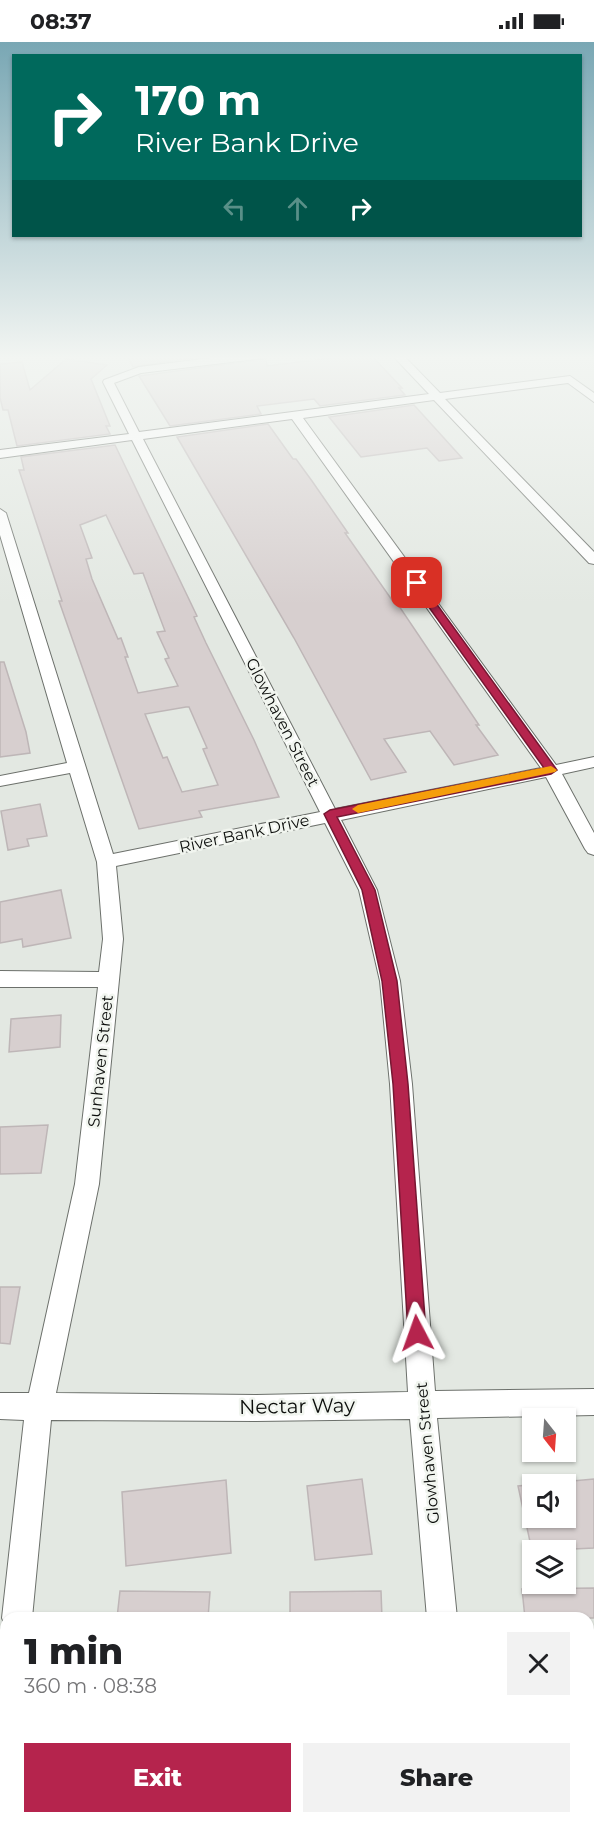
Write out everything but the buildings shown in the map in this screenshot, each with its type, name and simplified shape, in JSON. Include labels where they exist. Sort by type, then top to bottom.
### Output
[{"type":"street","points":[[0,454],[120,438]]},
{"type":"street","name":"Glowhaven Street","points":[[137,438],[368,890],[390,981],[401,1084],[422,1403],[441,1612]]},
{"type":"street","points":[[311,438],[551,770],[594,849]]},
{"type":"street","points":[[476,438],[594,560]]},
{"type":"street","name":"Sunhaven Street","points":[[0,513],[106,862],[113,939],[87,1184],[39,1408],[18,1612]]},
{"type":"street","name":"River Bank Drive","points":[[106,862],[330,814],[594,762]]},
{"type":"street","points":[[0,781],[77,766]]},
{"type":"street","points":[[0,979],[109,980]]},
{"type":"street","name":"Nectar Way","points":[[0,1407],[256,1408],[422,1403],[594,1402]]},
{"type":"slow traffic","points":[[358,809],[551,770]]},
{"type":"route","points":[[417,583],[551,770],[330,814],[368,890],[390,981],[401,1084],[417,1333]]}]
